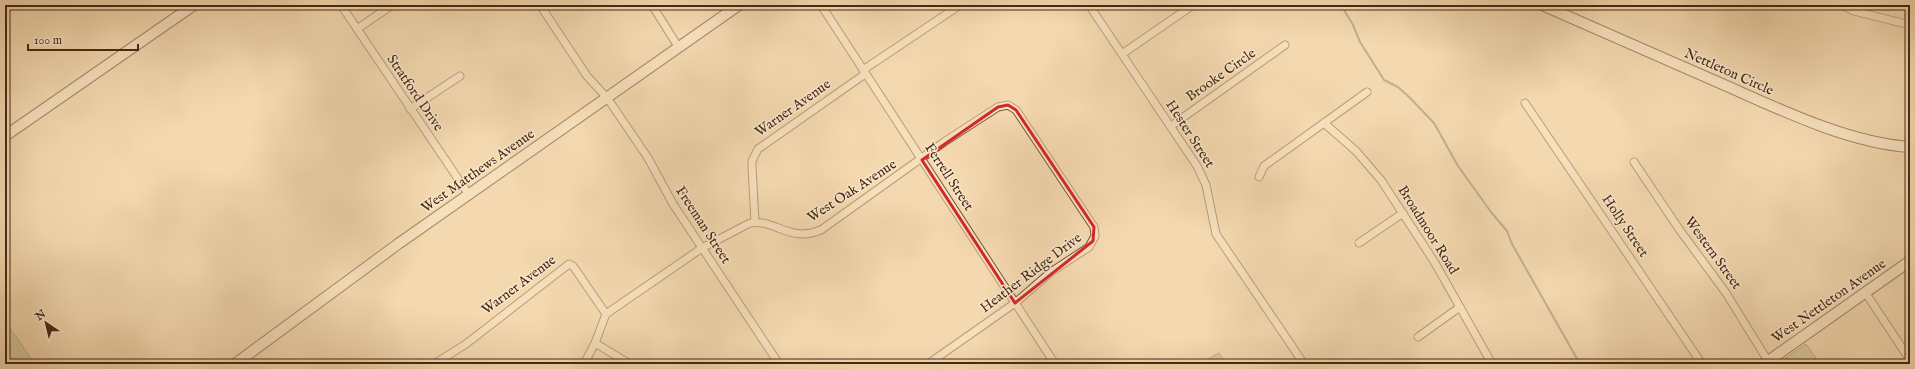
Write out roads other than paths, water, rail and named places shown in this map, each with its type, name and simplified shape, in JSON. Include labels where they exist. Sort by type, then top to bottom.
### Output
[{"type":"street","points":[[5,136],[194,5]]},
{"type":"street","name":"Stratford Drive","points":[[341,5],[469,195]]},
{"type":"street","points":[[356,28],[392,5]]},
{"type":"street","name":"Freeman Street","points":[[540,5],[587,76],[608,98],[648,158],[673,204],[779,364]]},
{"type":"street","points":[[652,5],[679,48]]},
{"type":"street","name":"West Matthews Avenue","points":[[235,364],[398,244],[740,5]]},
{"type":"street","name":"Ferrell Street","points":[[820,5],[1055,364]]},
{"type":"street","name":"Warner Avenue","points":[[755,222],[752,161],[758,149],[960,5]]},
{"type":"street","name":"Hester Street","points":[[1089,5],[1171,126],[1196,166],[1206,184],[1216,234],[1304,364]]},
{"type":"street","points":[[1122,54],[1192,5]]},
{"type":"street","name":"Nettleton Circle","points":[[1542,5],[1789,113],[1856,136],[1910,146]]},
{"type":"street","points":[[1840,5],[1854,11],[1910,25]]},
{"type":"street","name":"Brooke Circle","points":[[1171,126],[1285,45]]},
{"type":"street","points":[[410,109],[460,76]]},
{"type":"street","points":[[1259,177],[1264,166],[1367,92]]},
{"type":"street","name":"Holly Street","points":[[1525,103],[1702,364]]},
{"type":"street","name":"West Oak Avenue","points":[[755,222],[762,223],[792,234],[813,233],[825,227],[922,160],[944,142],[998,107],[1008,105]]},
{"type":"street","name":"Heather Ridge Drive","points":[[928,364],[1015,303],[1051,272],[1089,247],[1093,241],[1095,229],[1016,110],[1008,105]]},
{"type":"street","name":"Broadmoor Road","points":[[1324,123],[1356,151],[1375,172],[1435,263],[1492,364]]},
{"type":"street","name":"Western Street","points":[[1634,162],[1679,229],[1726,293],[1766,363]]},
{"type":"street","points":[[1359,243],[1403,213]]},
{"type":"street","points":[[584,364],[595,343],[606,314],[702,248],[750,223],[755,222]]},
{"type":"street","name":"West Nettleton Avenue","points":[[1766,363],[1910,261]]},
{"type":"street","name":"Warner Avenue","points":[[434,364],[470,341],[494,320],[569,264],[573,266],[606,314]]},
{"type":"street","points":[[1865,292],[1910,360]]},
{"type":"street","points":[[1418,337],[1460,307]]},
{"type":"street","points":[[595,343],[630,364]]},
{"type":"waterway","points":[[1341,5],[1353,25],[1360,42],[1384,80],[1398,87],[1434,123],[1458,166],[1491,212],[1507,231],[1512,244],[1580,364]]}]
